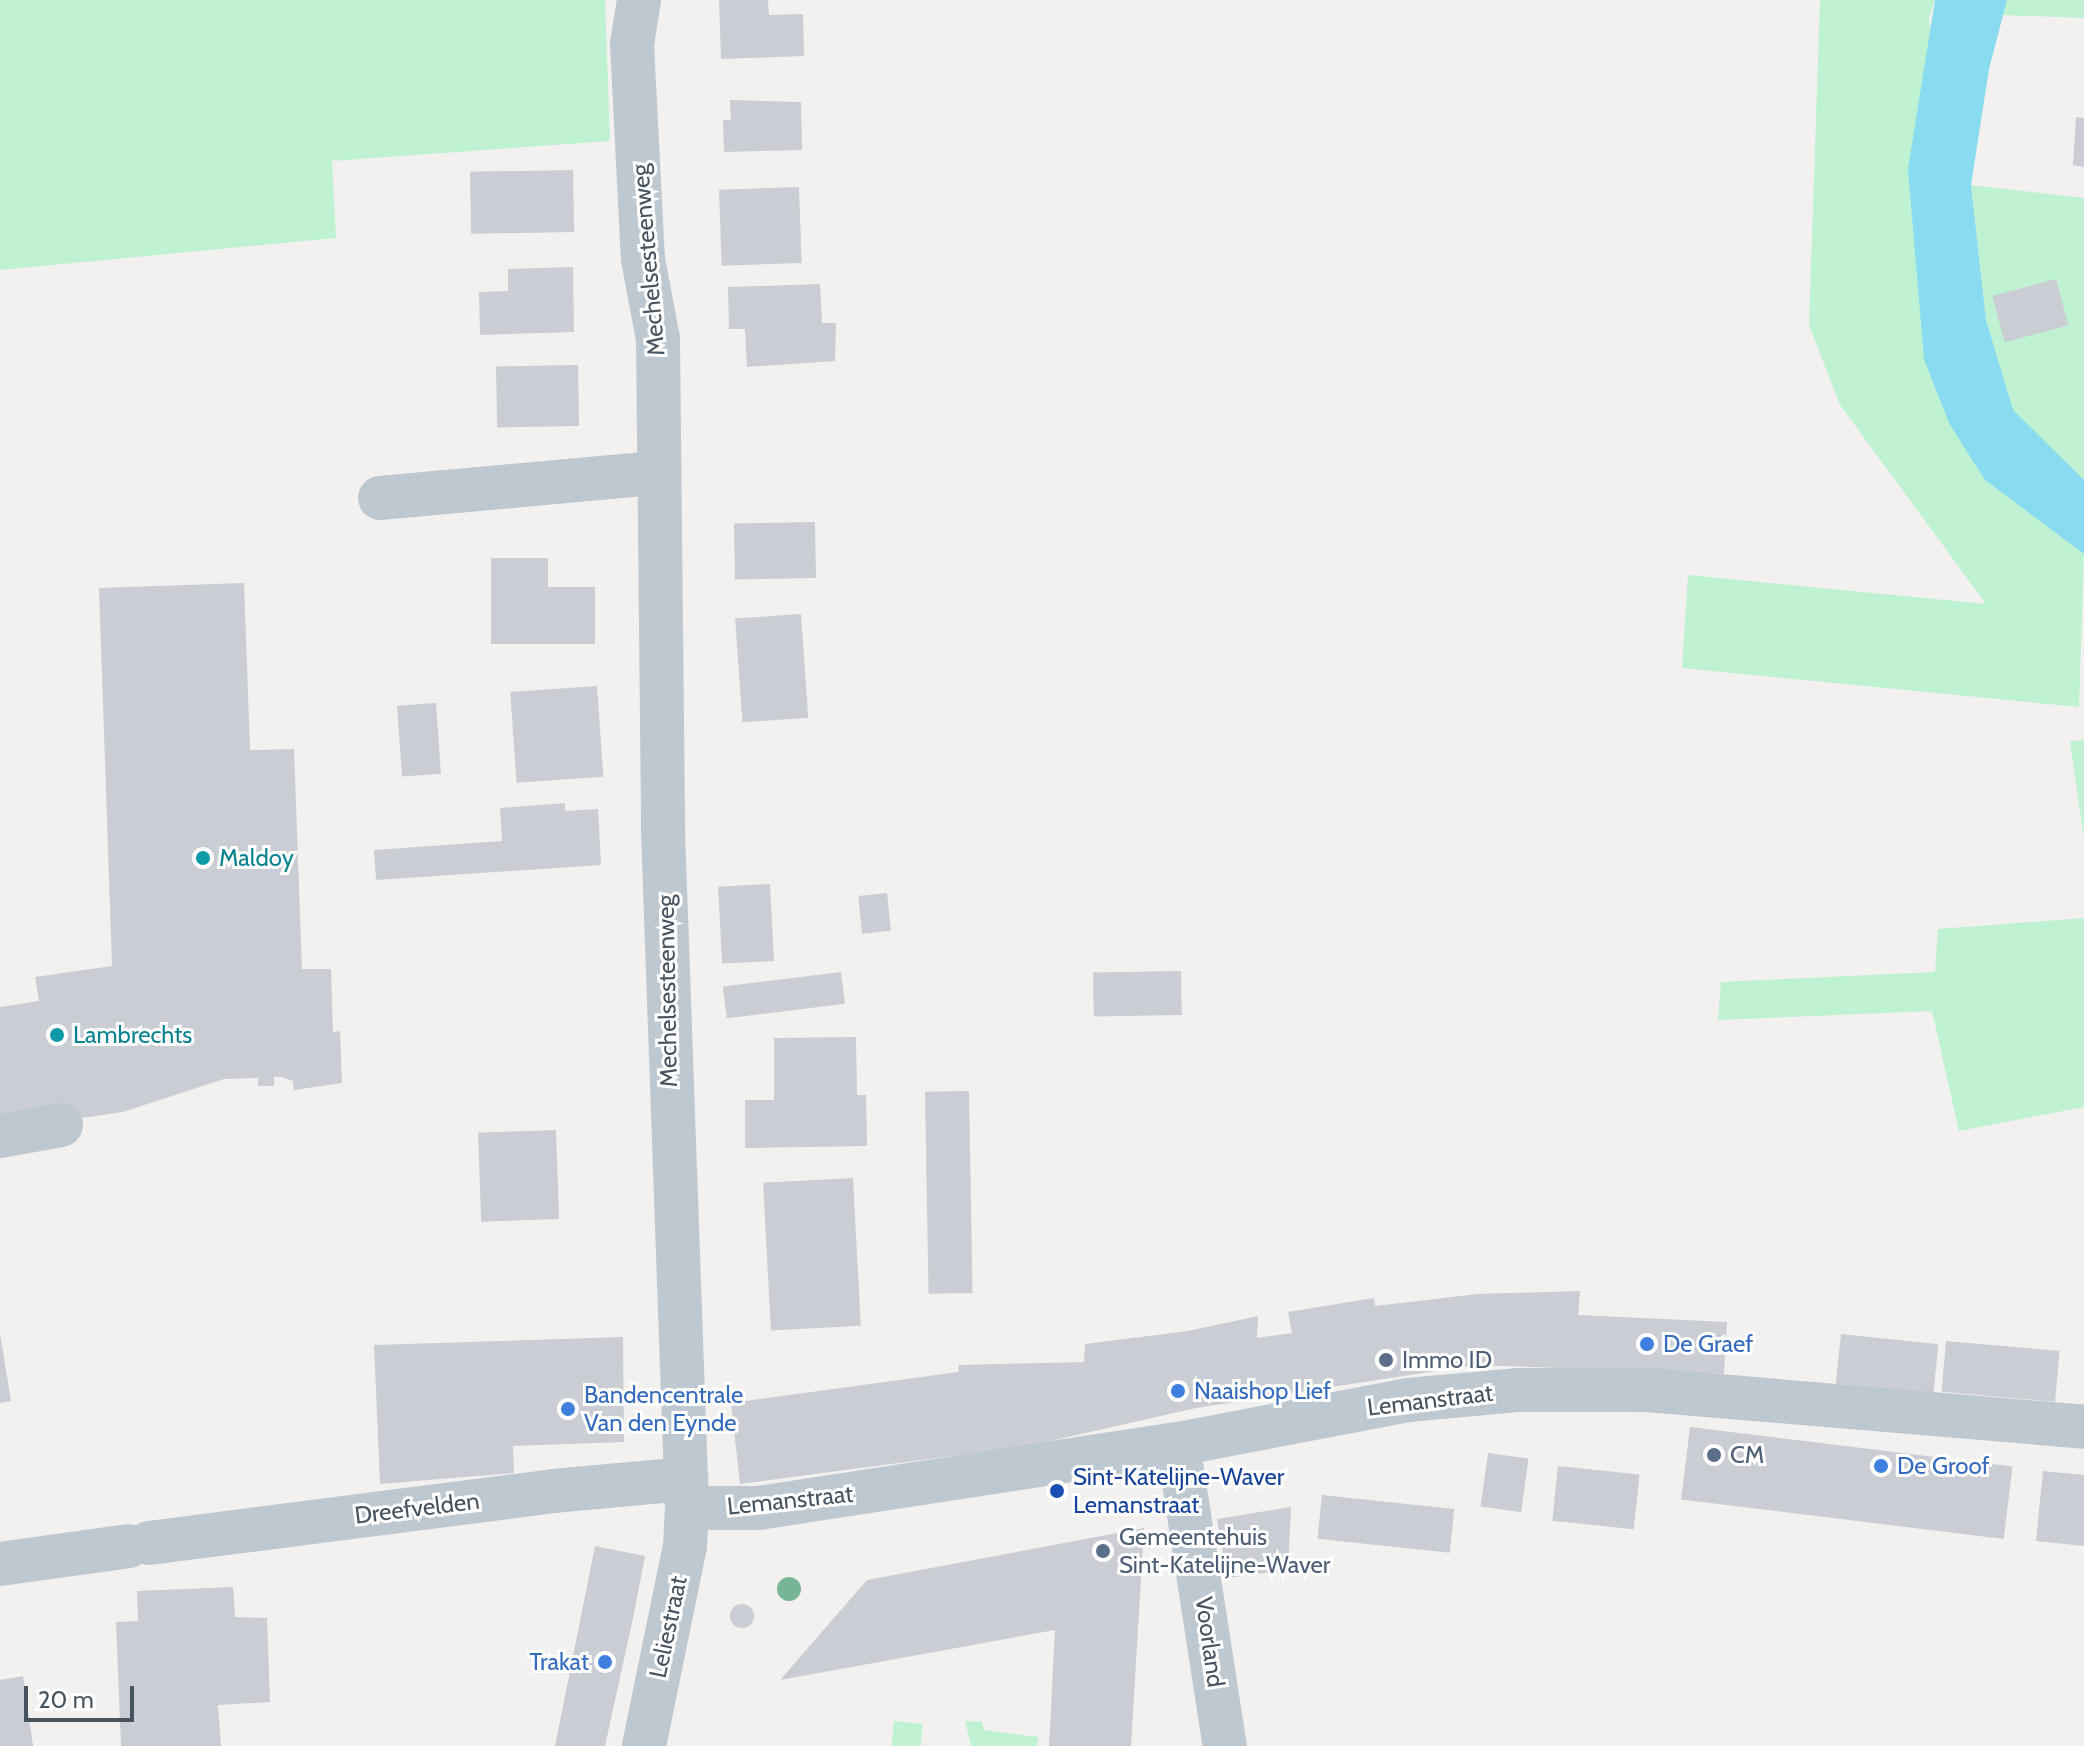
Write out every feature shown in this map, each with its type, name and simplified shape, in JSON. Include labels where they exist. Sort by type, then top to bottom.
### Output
[{"type":"street","name":"Mechelsesteenweg","points":[[639,0],[632,44],[643,259],[658,339],[656,473],[672,1182],[686,1493]]},
{"type":"street","points":[[380,498],[656,473]]},
{"type":"street","points":[[0,1136],[61,1125]]},
{"type":"street","name":"Lemanstraat","points":[[686,1493],[758,1508],[1178,1444],[1408,1400],[1517,1390],[1647,1390],[2084,1427]]},
{"type":"street","name":"Voorland","points":[[1178,1444],[1225,1746]]},
{"type":"street","name":"Dreefvelden","points":[[0,1564],[553,1491],[686,1493]]},
{"type":"street","name":"Leliestraat","points":[[644,1746],[685,1546],[686,1493]]},
{"type":"green space","points":[[0,0],[605,0],[610,141],[332,161],[336,238],[0,270]]},
{"type":"green space","points":[[1820,0],[1935,0],[1929,17],[1985,480],[2084,554],[2079,707],[1682,668],[1688,575],[1986,604],[1840,405],[1809,325]]},
{"type":"green space","points":[[2007,0],[2084,0],[2084,18],[2003,15]]},
{"type":"green space","points":[[1971,185],[2084,198],[2084,480],[2012,410],[1986,320]]},
{"type":"green space","points":[[2084,739],[2084,839],[2070,742]]},
{"type":"green space","points":[[2084,918],[2084,1107],[1959,1131],[1932,1011],[1718,1020],[1721,982],[1935,972],[1938,929]]},
{"type":"green space","points":[[894,1721],[923,1724],[921,1746],[891,1746]]},
{"type":"green space","points":[[965,1721],[982,1722],[984,1730],[1038,1737],[1037,1746],[971,1746]]},
{"type":"water","points":[[1935,0],[2007,0],[1989,69],[1971,185],[1986,320],[2013,410],[2084,480],[2084,554],[1985,480],[1949,423],[1924,359],[1908,169]]},
{"type":"building","points":[[719,0],[768,0],[769,15],[803,14],[804,56],[721,59]]},
{"type":"building","points":[[730,100],[801,102],[802,150],[724,152],[723,120],[731,120]]},
{"type":"building","points":[[2076,117],[2084,118],[2084,167],[2073,165]]},
{"type":"building","points":[[573,170],[574,232],[471,234],[470,172]]},
{"type":"building","points":[[799,187],[802,263],[722,266],[719,190]]},
{"type":"building","points":[[573,267],[574,332],[480,335],[479,292],[508,291],[508,269]]},
{"type":"building","points":[[2056,279],[2068,325],[2005,342],[1992,296]]},
{"type":"building","points":[[820,284],[822,323],[836,323],[835,361],[747,367],[745,329],[729,329],[728,287]]},
{"type":"building","points":[[578,365],[579,426],[497,427],[496,366]]},
{"type":"building","points":[[815,522],[816,578],[735,579],[734,523]]},
{"type":"building","points":[[491,558],[548,558],[548,587],[595,587],[595,644],[491,644]]},
{"type":"building","name":"Maldoy","points":[[244,583],[250,750],[294,749],[302,969],[331,969],[333,1032],[340,1031],[342,1083],[294,1090],[293,1081],[282,1077],[274,1077],[274,1086],[258,1086],[258,1078],[224,1079],[123,1112],[0,1130],[0,1007],[39,1001],[35,977],[112,966],[99,588]]},
{"type":"building","points":[[801,614],[808,718],[742,722],[735,619]]},
{"type":"building","points":[[597,686],[603,777],[517,783],[510,692]]},
{"type":"building","points":[[436,703],[441,774],[402,777],[397,706]]},
{"type":"building","points":[[565,803],[565,811],[598,809],[601,865],[376,880],[374,850],[502,841],[500,808]]},
{"type":"building","points":[[770,884],[774,961],[722,964],[718,887]]},
{"type":"building","points":[[887,893],[891,931],[862,934],[858,896]]},
{"type":"building","points":[[1181,971],[1182,1015],[1094,1017],[1093,973]]},
{"type":"building","points":[[841,972],[845,1004],[727,1018],[723,987]]},
{"type":"building","points":[[856,1037],[857,1095],[866,1095],[867,1146],[745,1148],[745,1100],[774,1100],[774,1038]]},
{"type":"building","points":[[969,1091],[973,1293],[929,1294],[925,1092]]},
{"type":"building","points":[[556,1130],[559,1219],[481,1222],[478,1133]]},
{"type":"building","points":[[853,1178],[861,1326],[771,1331],[763,1183]]},
{"type":"building","points":[[1580,1291],[1578,1315],[1727,1322],[1724,1374],[1475,1365],[1196,1408],[1028,1446],[740,1484],[731,1403],[958,1372],[959,1365],[1084,1362],[1085,1344],[1188,1331],[1258,1316],[1257,1338],[1292,1333],[1288,1312],[1374,1298],[1375,1306],[1478,1294]]},
{"type":"building","points":[[0,1333],[11,1401],[0,1403]]},
{"type":"building","points":[[1841,1334],[1938,1344],[1933,1394],[1836,1384]]},
{"type":"building","points":[[623,1337],[624,1442],[513,1446],[514,1473],[380,1484],[374,1345]]},
{"type":"building","points":[[1946,1341],[2060,1351],[2055,1402],[1942,1392]]},
{"type":"building","points":[[1690,1427],[2013,1467],[2004,1539],[1681,1499]]},
{"type":"building","points":[[1488,1453],[1529,1459],[1521,1512],[1480,1506]]},
{"type":"building","points":[[1558,1466],[1640,1475],[1634,1529],[1552,1521]]},
{"type":"building","points":[[2043,1471],[2084,1475],[2084,1546],[2036,1541]]},
{"type":"building","points":[[1322,1495],[1454,1509],[1450,1553],[1317,1539]]},
{"type":"building","points":[[1291,1507],[1288,1570],[1227,1578],[1217,1519]]},
{"type":"building","points":[[1144,1528],[1131,1746],[1049,1746],[1055,1630],[780,1680],[867,1580]]},
{"type":"building","points":[[595,1546],[645,1556],[633,1618],[605,1746],[555,1746]]},
{"type":"building","points":[[233,1587],[235,1617],[267,1618],[270,1702],[218,1705],[221,1746],[121,1746],[116,1622],[138,1621],[137,1591]]},
{"type":"building","points":[[742,1604],[753,1611],[754,1616],[747,1627],[742,1628],[731,1621],[730,1616],[737,1605]]},
{"type":"building","points":[[23,1676],[33,1746],[0,1746],[0,1680]]},
{"type":"place","name":"Maldoy","points":[[203,858]]},
{"type":"place","name":"Lambrechts","points":[[57,1035]]},
{"type":"place","name":"De Graef","points":[[1647,1344]]},
{"type":"place","name":"Immo ID","points":[[1386,1360]]},
{"type":"place","name":"Naaishop Lief","points":[[1178,1391]]},
{"type":"place","name":"Bandencentrale Van den Eynde","points":[[568,1409]]},
{"type":"place","name":"CM","points":[[1714,1455]]},
{"type":"place","name":"De Groof","points":[[1881,1466]]},
{"type":"place","name":"Sint-Katelijne-Waver Lemanstraat","points":[[1057,1491]]},
{"type":"place","name":"Gemeentehuis Sint-Katelijne-Waver","points":[[1103,1551]]},
{"type":"place","name":"Trakat","points":[[605,1662]]}]
